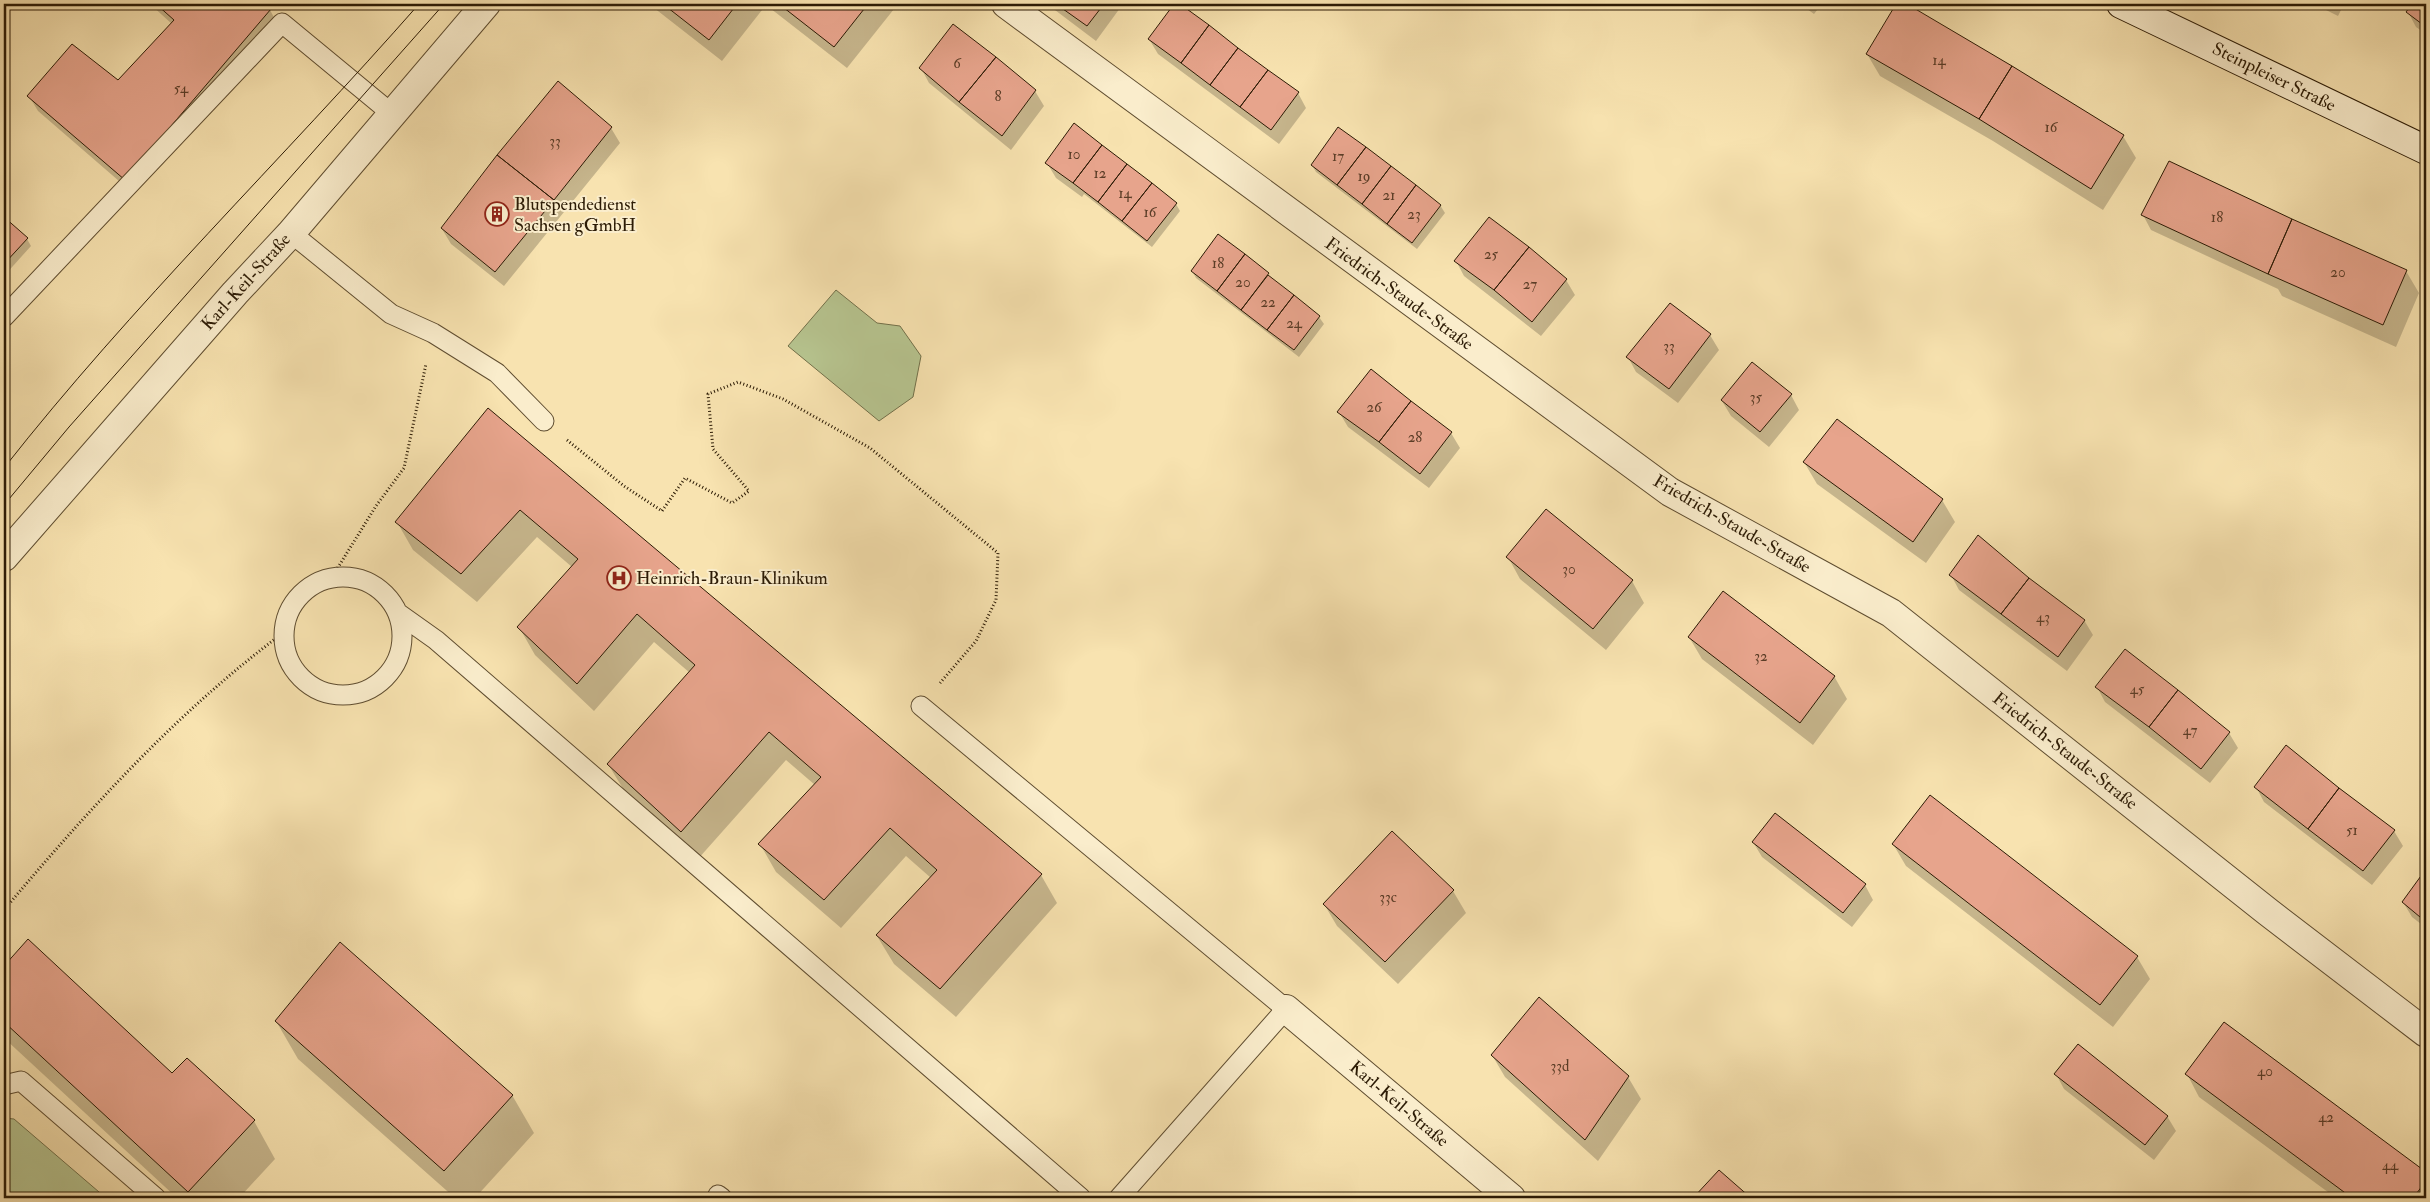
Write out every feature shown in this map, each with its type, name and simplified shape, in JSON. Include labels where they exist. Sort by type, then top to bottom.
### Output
[{"type":"street","name":"Karl-Keil-Straße","points":[[4,557],[235,293],[291,233],[390,114],[486,4]]},
{"type":"street","name":"Friedrich-Staude-Straße","points":[[1006,4],[1670,492],[1891,613],[2268,912],[2426,1033]]},
{"type":"street","name":"Steinpleiser Straße","points":[[2121,4],[2426,150]]},
{"type":"street","name":"Karl-Keil-Straße","points":[[1286,1008],[1511,1198]]},
{"type":"lane","points":[[4,317],[282,23],[390,114]]},
{"type":"lane","points":[[291,233],[391,314],[432,333],[497,373],[544,421]]},
{"type":"lane","points":[[332,577],[351,577],[378,587],[390,599],[398,613],[402,630],[401,646],[395,665],[385,678],[366,691],[349,695],[332,694],[313,688],[294,671],[284,648],[283,633],[290,607],[313,584],[332,577]]},
{"type":"lane","points":[[398,613],[436,640],[1081,1198]]},
{"type":"lane","points":[[921,706],[1286,1008],[1119,1198]]},
{"type":"lane","points":[[4,1085],[21,1081],[156,1198]]},
{"type":"path","points":[[332,577],[376,506],[404,468],[432,333]]},
{"type":"path","points":[[544,421],[624,486],[662,511],[685,478],[732,503],[749,491],[713,448],[708,394],[738,382],[783,399],[870,448],[998,553],[996,600],[976,641],[921,706]]},
{"type":"path","points":[[4,910],[74,827],[173,728],[255,654],[283,633]]},
{"type":"green space","points":[[836,290],[877,323],[900,326],[921,356],[913,397],[879,421],[788,346]]},
{"type":"green space","points":[[4,1118],[14,1119],[106,1198],[4,1198]]},
{"type":"building","points":[[156,4],[264,4],[271,9],[125,180],[27,96],[72,44],[118,80],[174,20]]},
{"type":"building","points":[[663,4],[737,4],[709,40]]},
{"type":"building","points":[[779,4],[868,4],[834,47]]},
{"type":"building","points":[[1056,4],[1104,4],[1087,26]]},
{"type":"building","points":[[1174,4],[1180,4],[1209,25],[1181,63],[1148,39]]},
{"type":"building","points":[[1896,4],[1907,4],[2012,66],[1979,119],[1866,54]]},
{"type":"building","points":[[2412,4],[2426,4],[2426,27],[2406,12]]},
{"type":"building","points":[[953,24],[996,57],[959,102],[919,68]]},
{"type":"building","points":[[1209,25],[1238,48],[1210,85],[1181,63]]},
{"type":"building","points":[[1238,48],[1268,70],[1240,107],[1210,85]]},
{"type":"building","points":[[996,57],[1036,90],[1002,136],[959,102]]},
{"type":"building","points":[[2012,66],[2124,135],[2091,189],[1979,119]]},
{"type":"building","points":[[1268,70],[1299,92],[1271,130],[1240,107]]},
{"type":"building","points":[[558,81],[612,127],[554,200],[497,155]]},
{"type":"building","points":[[1074,123],[1102,145],[1073,183],[1045,163]]},
{"type":"building","points":[[1338,127],[1366,147],[1337,185],[1311,165]]},
{"type":"building","points":[[1102,145],[1127,164],[1098,202],[1073,183]]},
{"type":"building","points":[[1366,147],[1391,166],[1362,204],[1337,185]]},
{"type":"building","name":"Blutspendedienst Sachsen gGmbH","points":[[497,155],[554,200],[495,272],[441,228]]},
{"type":"building","points":[[2169,161],[2292,219],[2268,274],[2141,215]]},
{"type":"building","points":[[1127,164],[1152,183],[1122,221],[1098,202]]},
{"type":"building","points":[[1391,166],[1416,185],[1387,224],[1362,204]]},
{"type":"building","points":[[1152,183],[1177,203],[1147,241],[1122,221]]},
{"type":"building","points":[[1416,185],[1441,205],[1412,243],[1387,224]]},
{"type":"building","points":[[4,217],[28,238],[4,264]]},
{"type":"building","points":[[1489,217],[1529,247],[1494,290],[1454,261]]},
{"type":"building","points":[[2292,219],[2407,270],[2383,325],[2268,274]]},
{"type":"building","points":[[1218,234],[1245,254],[1217,291],[1191,271]]},
{"type":"building","points":[[1529,247],[1567,279],[1532,322],[1494,290]]},
{"type":"building","points":[[1245,254],[1269,273],[1241,310],[1217,291]]},
{"type":"building","points":[[1268,275],[1294,295],[1267,330],[1241,310]]},
{"type":"building","points":[[1294,295],[1320,316],[1294,350],[1267,330]]},
{"type":"building","points":[[1670,303],[1711,334],[1669,389],[1626,357]]},
{"type":"building","points":[[1752,362],[1792,394],[1760,432],[1721,400]]},
{"type":"building","points":[[1371,369],[1411,401],[1379,442],[1337,412]]},
{"type":"building","points":[[1411,401],[1452,432],[1420,474],[1379,442]]},
{"type":"building","points":[[488,408],[1042,874],[940,989],[876,935],[937,870],[890,828],[824,900],[758,844],[821,777],[769,732],[681,832],[607,764],[695,665],[637,614],[577,684],[517,627],[578,559],[520,510],[461,574],[395,522]]},
{"type":"building","points":[[1837,419],[1943,499],[1913,542],[1803,462]]},
{"type":"building","points":[[1546,509],[1633,580],[1593,629],[1506,557]]},
{"type":"building","points":[[1978,535],[2029,578],[2001,614],[1949,575]]},
{"type":"building","points":[[2029,578],[2085,620],[2058,657],[2001,614]]},
{"type":"building","points":[[1723,591],[1835,676],[1800,723],[1688,637]]},
{"type":"building","points":[[2125,649],[2178,690],[2149,727],[2095,687]]},
{"type":"building","points":[[2178,690],[2230,732],[2201,769],[2149,727]]},
{"type":"building","points":[[2286,745],[2339,788],[2308,829],[2254,787]]},
{"type":"building","points":[[2339,788],[2395,830],[2363,871],[2308,829]]},
{"type":"building","points":[[1930,795],[2138,956],[2100,1005],[1892,844]]},
{"type":"building","points":[[1775,813],[1866,884],[1843,913],[1752,842]]},
{"type":"building","points":[[1392,831],[1454,890],[1385,962],[1323,904]]},
{"type":"building","points":[[2426,869],[2426,922],[2402,902]]},
{"type":"building","points":[[28,939],[172,1073],[187,1058],[255,1120],[188,1192],[4,1022],[4,966]]},
{"type":"building","points":[[340,942],[513,1095],[444,1171],[275,1021]]},
{"type":"building","points":[[1539,997],[1629,1076],[1585,1140],[1491,1055]]},
{"type":"building","points":[[2224,1022],[2426,1172],[2426,1181],[2413,1198],[2352,1198],[2185,1074]]},
{"type":"building","points":[[2078,1044],[2168,1116],[2145,1145],[2054,1074]]},
{"type":"building","points":[[1719,1170],[1751,1198],[1693,1198]]},
{"type":"tram line","points":[[4,468],[53,408],[155,291],[419,4]]},
{"type":"tram line","points":[[4,505],[69,427],[444,4]]},
{"type":"place","name":"Blutspendedienst Sachsen gGmbH","points":[[497,214]]},
{"type":"place","name":"Heinrich-Braun-Klinikum","points":[[619,578]]}]
